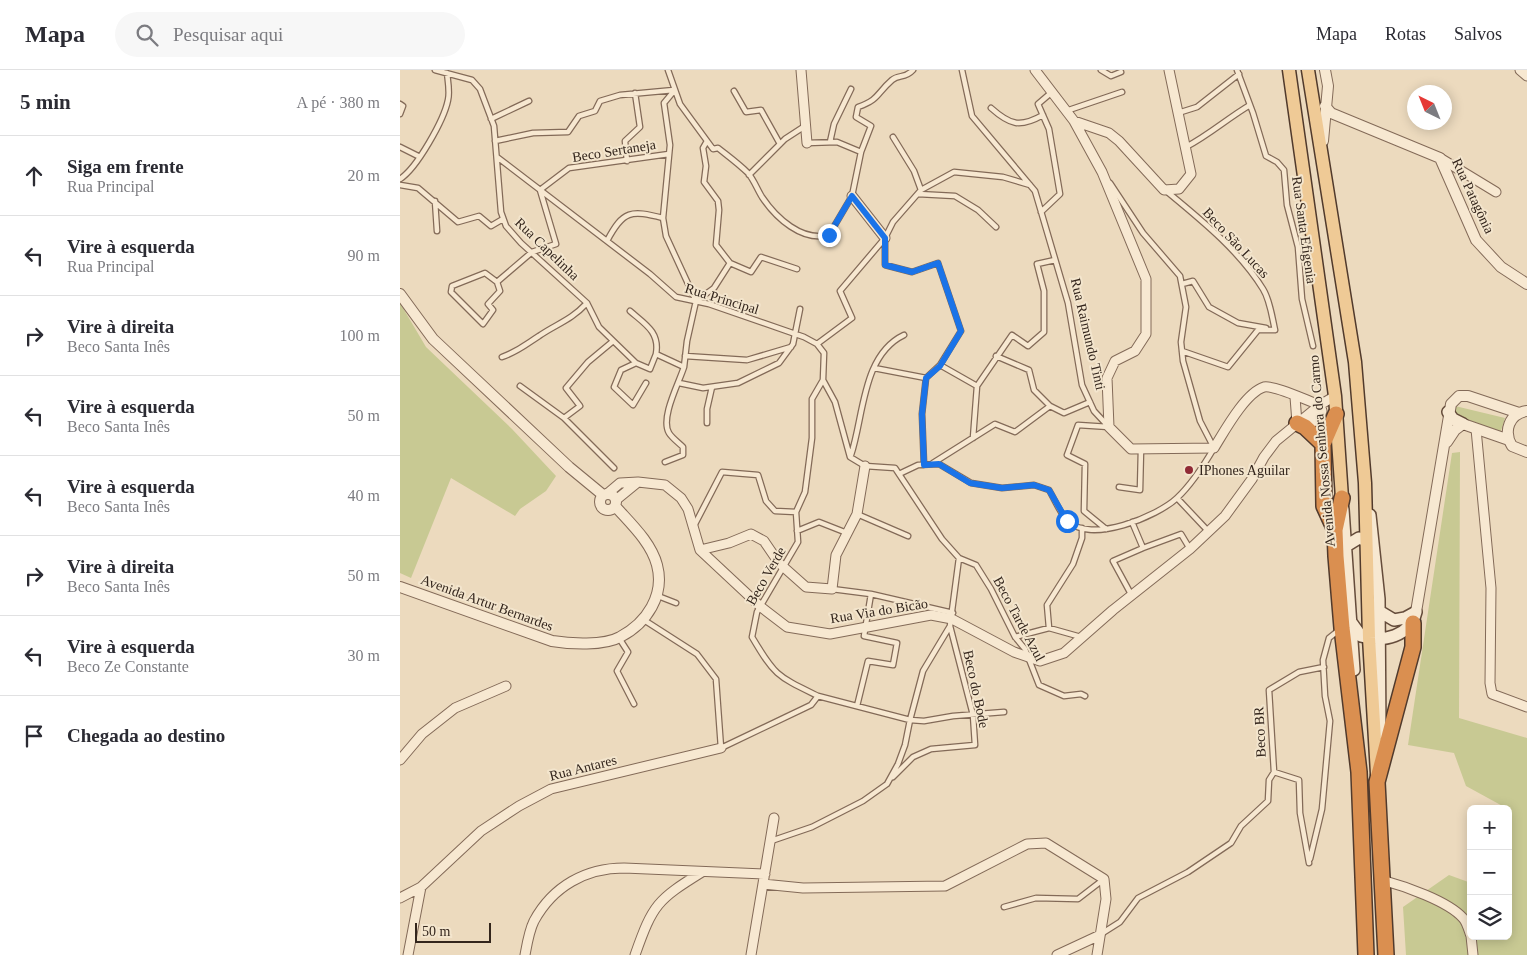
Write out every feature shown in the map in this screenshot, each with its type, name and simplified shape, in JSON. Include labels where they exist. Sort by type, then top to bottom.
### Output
[{"type":"highway","points":[[1336,414],[1323,444],[1324,506],[1335,530],[1346,623],[1359,772],[1366,955]]},
{"type":"highway","points":[[1297,423],[1305,427],[1323,444]]},
{"type":"highway","points":[[1335,530],[1342,498]]},
{"type":"highway","points":[[1386,955],[1377,782],[1413,647],[1415,617]]},
{"type":"main road","name":"Avenida Nossa Senhora do Carmo","points":[[1288,70],[1335,396],[1346,546],[1346,623]]},
{"type":"main road","points":[[1308,70],[1355,362],[1370,541],[1379,611],[1374,638]]},
{"type":"main road","points":[[1448,412],[1462,424]]},
{"type":"main road","points":[[1346,546],[1352,540],[1370,541]]},
{"type":"main road","points":[[1370,541],[1377,782]]},
{"type":"main road","points":[[1379,611],[1394,620],[1415,617]]},
{"type":"main road","points":[[1346,623],[1362,636],[1374,638],[1401,634],[1415,617]]},
{"type":"street","points":[[801,70],[807,143]]},
{"type":"street","points":[[1035,70],[1074,121],[1102,172],[1146,278],[1146,334],[1135,351],[1115,361],[1107,378],[1109,427]]},
{"type":"street","points":[[1074,121],[1108,133],[1119,141],[1164,190],[1179,189],[1191,174],[1169,70]]},
{"type":"street","points":[[1321,151],[1328,86],[1325,70]]},
{"type":"street","points":[[1520,70],[1527,76]]},
{"type":"street","points":[[1325,106],[1331,112],[1440,158],[1496,192]]},
{"type":"street","points":[[1324,124],[1338,115]]},
{"type":"street","name":"Rua Patagônia","points":[[1440,158],[1476,240],[1501,267],[1527,284]]},
{"type":"street","points":[[852,196],[885,238]]},
{"type":"street","points":[[400,294],[433,339],[603,497],[614,496],[614,506],[640,534],[657,564],[658,596]]},
{"type":"street","points":[[1214,448],[1237,413],[1254,393],[1264,387],[1274,387],[1320,405]]},
{"type":"street","points":[[1415,617],[1445,444],[1448,412],[1452,401],[1463,395],[1523,412]]},
{"type":"street","points":[[1295,396],[1297,423]]},
{"type":"street","points":[[1320,405],[1335,396]]},
{"type":"street","points":[[1029,659],[1040,661],[1064,653],[1190,549],[1225,516],[1239,498],[1264,456],[1297,423],[1311,424],[1317,419],[1322,411],[1320,405]]},
{"type":"street","points":[[1523,412],[1510,422],[1507,434],[1509,440],[1518,450],[1527,452]]},
{"type":"street","points":[[1445,444],[1462,424],[1509,440]]},
{"type":"street","name":"Rua Raimundo Tinti","points":[[1109,427],[1130,449],[1214,448]]},
{"type":"street","points":[[1476,429],[1491,588],[1490,683],[1492,694],[1527,707]]},
{"type":"street","points":[[638,482],[614,506],[602,509],[603,497],[620,483],[638,482],[665,485],[681,498],[688,509],[700,550],[729,543],[751,534],[764,541],[779,563],[806,587],[832,589],[836,555],[858,514],[864,466]]},
{"type":"street","name":"Rua Via do Bicão","points":[[700,550],[761,607],[787,628],[830,634],[931,615],[952,619],[1029,659]]},
{"type":"street","name":"Avenida Artur Bernardes","points":[[400,587],[552,641],[565,643],[597,642],[619,638],[644,620],[658,596]]},
{"type":"street","points":[[400,760],[422,734],[455,708],[506,686]]},
{"type":"street","name":"Rua Antares","points":[[400,898],[421,886],[481,831],[551,788],[721,748]]},
{"type":"street","points":[[752,955],[774,818]]},
{"type":"street","points":[[763,884],[803,888],[945,886],[1027,844],[1046,843],[1104,879],[1106,899],[1098,955]]},
{"type":"street","points":[[525,955],[534,921],[543,909],[563,887],[585,874],[602,868],[765,874]]},
{"type":"street","points":[[635,955],[652,911],[667,894],[702,872]]},
{"type":"street","points":[[1382,880],[1409,888],[1443,905],[1463,918],[1467,927]]},
{"type":"street","points":[[408,955],[421,886]]},
{"type":"street","points":[[1056,955],[1100,935]]},
{"type":"street","points":[[1471,940],[1473,955]]},
{"type":"lane","name":"Rua Capelinha","points":[[436,70],[472,80],[480,89],[491,119],[495,141],[500,212],[506,226],[587,303],[598,327],[636,364]]},
{"type":"lane","points":[[669,71],[680,104],[713,149],[718,148],[749,174],[763,198],[782,220],[808,235],[822,237],[829,235],[852,196],[861,152],[871,126],[856,117],[858,107],[873,101],[894,78],[908,76],[913,70]]},
{"type":"lane","name":"Rua Raimundo Tinti","points":[[962,70],[972,116],[1035,191],[1068,303],[1082,385],[1094,411],[1109,427]]},
{"type":"lane","points":[[1101,70],[1111,76],[1121,72]]},
{"type":"lane","points":[[400,179],[420,157],[444,115],[448,98],[446,72]]},
{"type":"lane","points":[[1178,113],[1197,107],[1238,72]]},
{"type":"lane","name":"Rua Santa Efigenia","points":[[1238,72],[1266,156],[1277,162],[1284,170],[1287,205],[1298,247],[1302,299],[1313,346]]},
{"type":"lane","points":[[495,141],[533,133],[568,132],[579,116],[595,111],[600,101],[635,93],[674,90]]},
{"type":"lane","points":[[665,462],[683,455],[683,447],[669,434],[667,413],[684,367],[696,300],[666,236],[663,218],[670,145],[664,103],[674,90]]},
{"type":"lane","points":[[830,142],[834,124],[851,90]]},
{"type":"lane","points":[[734,91],[746,112],[761,110],[780,144]]},
{"type":"lane","points":[[1041,212],[1060,194],[1049,129],[1038,104],[1052,92]]},
{"type":"lane","points":[[1066,111],[1122,92]]},
{"type":"lane","points":[[627,161],[625,141],[640,127],[635,93]]},
{"type":"lane","points":[[491,119],[529,101]]},
{"type":"lane","points":[[400,104],[403,106],[400,114]]},
{"type":"lane","points":[[1186,147],[1212,133],[1224,120],[1250,105]]},
{"type":"lane","points":[[991,108],[1004,119],[1014,123],[1028,124],[1042,115]]},
{"type":"lane","points":[[749,174],[780,144],[805,126]]},
{"type":"lane","points":[[893,137],[914,171],[920,192]]},
{"type":"lane","points":[[707,141],[703,148],[706,166],[704,182],[718,201],[716,245],[730,263],[751,272],[761,257],[797,269]]},
{"type":"lane","points":[[807,143],[837,142],[861,152]]},
{"type":"lane","points":[[400,147],[420,157]]},
{"type":"lane","name":"Beco Sertaneja","points":[[540,190],[569,168],[669,154]]},
{"type":"lane","name":"Rua Principal","points":[[496,157],[650,274],[676,297],[696,300],[795,334],[817,344]]},
{"type":"lane","points":[[864,466],[850,457],[835,402],[823,380],[824,353],[817,344],[852,318],[840,291],[885,238],[894,222],[920,192],[954,172],[993,175],[1030,185]]},
{"type":"lane","points":[[899,474],[924,465],[939,464],[970,483],[1002,488],[1034,485],[1049,490],[1067,521],[1082,528],[1107,529],[1145,518],[1177,498],[1214,448],[1200,421],[1182,351],[1181,342],[1186,307],[1180,276],[1143,233],[1102,172]]},
{"type":"lane","points":[[400,185],[418,188],[458,222],[479,216],[491,226],[503,219]]},
{"type":"lane","points":[[497,282],[532,252],[556,244],[540,190]]},
{"type":"lane","name":"Beco São Lucas","points":[[1164,190],[1202,221],[1235,254],[1264,290],[1275,330]]},
{"type":"lane","points":[[920,192],[955,196],[978,210],[996,227]]},
{"type":"lane","points":[[435,201],[436,232]]},
{"type":"lane","points":[[607,241],[618,221],[639,212],[663,218]]},
{"type":"lane","points":[[885,238],[885,265],[912,272],[938,263],[961,331],[940,366],[926,378],[922,414],[924,465]]},
{"type":"lane","points":[[973,438],[977,386],[996,356],[1012,335],[1028,346],[1044,332],[1044,290],[1037,264],[1055,260]]},
{"type":"lane","points":[[696,300],[714,288],[730,263]]},
{"type":"lane","points":[[485,273],[497,282],[500,291],[488,304],[493,310],[483,324],[451,289],[452,286],[485,273]]},
{"type":"lane","points":[[1182,284],[1193,281],[1209,306],[1238,322],[1275,330]]},
{"type":"lane","points":[[502,357],[524,349],[539,336],[572,318],[587,303]]},
{"type":"lane","points":[[679,383],[703,388],[738,383],[779,363],[791,347],[800,309]]},
{"type":"lane","points":[[630,311],[653,330],[658,343],[656,354],[650,369],[636,364],[621,370],[614,387],[633,405],[646,382]]},
{"type":"lane","points":[[1182,351],[1228,367],[1258,330],[1275,330]]},
{"type":"lane","points":[[850,457],[855,442],[860,410],[878,356],[892,341],[904,335]]},
{"type":"lane","points":[[564,418],[580,406],[566,388],[588,362],[612,342]]},
{"type":"lane","points":[[686,356],[747,360],[791,347]]},
{"type":"lane","points":[[656,354],[684,367]]},
{"type":"lane","points":[[996,356],[1029,370],[1034,390],[1050,406],[1064,413],[1090,402]]},
{"type":"lane","points":[[940,366],[977,386]]},
{"type":"lane","points":[[874,368],[926,378]]},
{"type":"lane","name":"Beco Verde","points":[[823,380],[812,399],[812,438],[805,492],[796,512],[798,542],[757,612],[752,637],[769,667],[780,678],[818,696],[924,722],[1004,712]]},
{"type":"lane","points":[[520,386],[564,418],[614,468]]},
{"type":"lane","points":[[707,423],[707,410],[712,387]]},
{"type":"lane","points":[[931,464],[995,424],[1015,432],[1050,406]]},
{"type":"lane","points":[[1107,529],[1084,511],[1085,464],[1067,455],[1078,425],[1109,427]]},
{"type":"lane","points":[[1119,488],[1140,490],[1142,448]]},
{"type":"lane","name":"Beco Tarde Azul","points":[[864,466],[895,468],[942,539],[959,558],[976,565],[991,589],[1015,637],[1025,649],[1039,685],[1064,696],[1081,694],[1085,696]]},
{"type":"lane","points":[[693,527],[722,472],[758,475],[766,501],[775,511],[796,512]]},
{"type":"lane","points":[[1177,498],[1209,532]]},
{"type":"lane","points":[[858,514],[908,536]]},
{"type":"lane","points":[[797,532],[819,522],[848,534]]},
{"type":"lane","points":[[1132,522],[1143,548]]},
{"type":"lane","points":[[1049,628],[1047,605],[1074,564],[1082,538],[1082,528]]},
{"type":"lane","points":[[1132,596],[1112,561],[1181,534],[1190,549]]},
{"type":"lane","points":[[770,841],[812,827],[863,801],[887,784],[898,764],[905,745],[923,671],[952,619],[959,558]]},
{"type":"lane","points":[[832,589],[871,594],[952,619]]},
{"type":"lane","points":[[857,706],[868,661],[893,665],[897,643],[864,636],[871,594]]},
{"type":"lane","points":[[658,596],[676,603]]},
{"type":"lane","name":"Beco do Bode","points":[[887,784],[913,757],[931,749],[975,745],[972,715],[952,619]]},
{"type":"lane","points":[[644,620],[697,654],[716,679],[721,748],[811,705],[818,696]]},
{"type":"lane","points":[[1100,935],[1120,922],[1138,898],[1188,872],[1231,842],[1241,826],[1268,801],[1269,780],[1274,772],[1299,780],[1300,813],[1309,863],[1322,809],[1330,721],[1324,667],[1329,638],[1346,623]]},
{"type":"lane","points":[[1015,637],[1049,628],[1083,637]]},
{"type":"lane","points":[[619,638],[628,652],[617,671],[634,704]]},
{"type":"lane","name":"Beco BR","points":[[1274,772],[1270,690],[1299,672],[1324,667]]},
{"type":"lane","points":[[1004,907],[1036,898],[1078,899],[1104,879]]},
{"type":"green space","points":[[400,303],[426,347],[512,429],[556,476],[546,491],[520,509],[515,516],[451,478],[411,578],[400,573]]},
{"type":"green space","points":[[1455,406],[1505,418],[1500,434],[1452,417]]},
{"type":"green space","points":[[1460,452],[1459,718],[1527,738],[1527,955],[1406,955],[1403,907],[1449,875],[1467,882],[1467,940],[1512,940],[1512,805],[1501,805],[1466,786],[1454,753],[1408,745],[1452,453]]},
{"type":"place","name":"IPhones Aguilar","points":[[1189,470]]},
{"type":"route","points":[[829,235],[852,196],[867,218],[885,238],[885,265],[912,272],[938,263],[961,331],[940,366],[926,378],[922,414],[924,465],[939,464],[970,483],[1002,488],[1021,488],[1034,485],[1049,490],[1067,521]]}]
